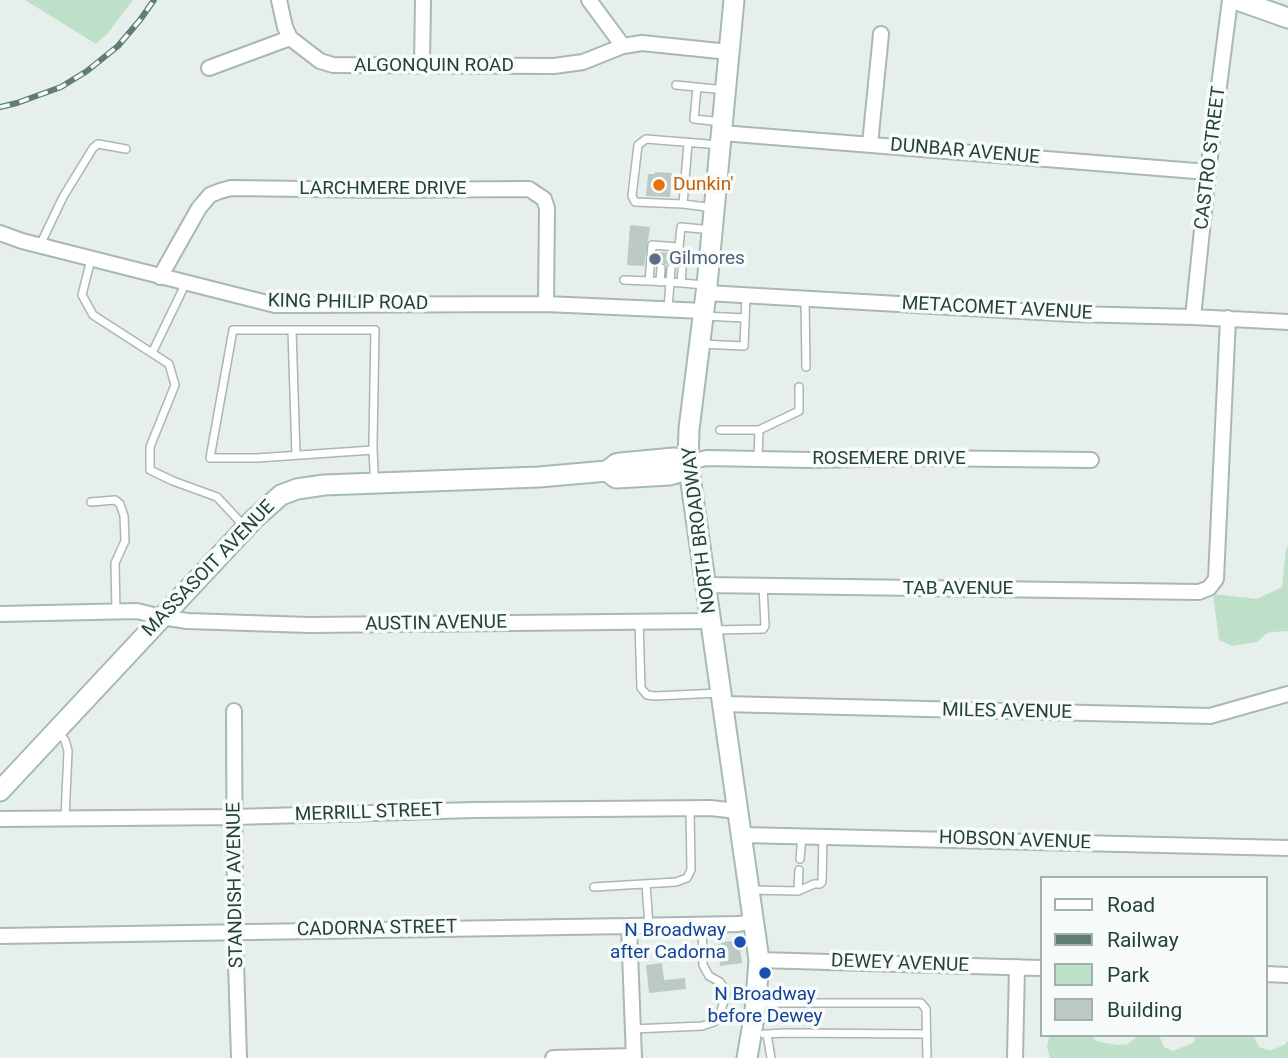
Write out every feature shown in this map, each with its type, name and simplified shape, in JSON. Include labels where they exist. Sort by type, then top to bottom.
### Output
[{"type":"main road","name":"NORTH BROADWAY","points":[[734,0],[688,462],[759,960],[756,1003],[760,1033],[747,1058]]},
{"type":"main road","points":[[1237,0],[1280,11]]},
{"type":"main road","name":"MASSASOIT AVENUE","points":[[0,792],[246,528],[272,502],[292,490],[324,485],[539,477],[607,471],[620,463],[674,457],[688,462]]},
{"type":"street","points":[[209,68],[290,38],[278,0]]},
{"type":"street","points":[[422,65],[423,0]]},
{"type":"street","points":[[589,0],[623,46]]},
{"type":"street","name":"CASTRO STREET","points":[[1193,317],[1230,0]]},
{"type":"street","points":[[870,144],[881,34]]},
{"type":"street","name":"ALGONQUIN ROAD","points":[[290,38],[320,61],[332,65],[554,66],[583,62],[623,46],[642,43],[729,52]]},
{"type":"street","name":"DUNBAR AVENUE","points":[[722,133],[1208,173]]},
{"type":"street","name":"LARCHMERE DRIVE","points":[[160,277],[199,208],[210,195],[231,188],[529,188],[544,199],[547,208],[546,304]]},
{"type":"street","name":"KING PHILIP ROAD","points":[[0,233],[16,240],[283,306],[546,304],[668,309],[705,301]]},
{"type":"street","name":"METACOMET AVENUE","points":[[705,301],[746,295],[1073,314],[1288,322]]},
{"type":"street","name":"TAB AVENUE","points":[[706,586],[1199,592],[1209,588],[1216,579],[1228,318]]},
{"type":"street","name":"ROSEMERE DRIVE","points":[[688,462],[707,458],[1091,460]]},
{"type":"street","name":"AUSTIN AVENUE","points":[[0,614],[137,611],[187,621],[309,625],[639,622],[712,625]]},
{"type":"street","name":"MILES AVENUE","points":[[722,698],[1210,716],[1288,694]]},
{"type":"street","name":"STANDISH AVENUE","points":[[234,711],[235,931],[239,1058]]},
{"type":"street","name":"MERRILL STREET","points":[[0,819],[235,817],[473,810],[690,808],[738,811]]},
{"type":"street","name":"HOBSON AVENUE","points":[[742,835],[1288,848]]},
{"type":"street","name":"CADORNA STREET","points":[[0,936],[702,925],[754,921]]},
{"type":"street","points":[[554,1058],[634,1057],[629,926]]},
{"type":"street","name":"DEWEY AVENUE","points":[[759,960],[1040,968]]},
{"type":"street","points":[[1015,1058],[1017,967]]},
{"type":"street","points":[[1267,974],[1288,975]]},
{"type":"lane","points":[[676,85],[726,90]]},
{"type":"lane","points":[[697,88],[694,119],[722,133]]},
{"type":"lane","points":[[715,208],[635,202],[632,195],[638,145],[646,139],[688,143],[722,133]]},
{"type":"lane","points":[[683,204],[688,143]]},
{"type":"lane","points":[[40,246],[63,197],[93,148],[98,144],[126,149]]},
{"type":"lane","points":[[649,281],[652,245],[676,249],[681,227],[712,230]]},
{"type":"lane","points":[[91,259],[82,295],[93,315],[169,364],[175,385],[150,447],[150,470],[217,497],[246,528]]},
{"type":"lane","points":[[660,282],[661,268]]},
{"type":"lane","points":[[668,309],[671,269]]},
{"type":"lane","points":[[681,283],[682,270]]},
{"type":"lane","points":[[624,280],[681,283],[705,301],[745,318]]},
{"type":"lane","points":[[152,353],[185,283]]},
{"type":"lane","points":[[700,344],[744,346],[746,295]]},
{"type":"lane","points":[[805,298],[806,367]]},
{"type":"lane","points":[[373,450],[257,458],[210,458],[233,330],[376,330],[374,483]]},
{"type":"lane","points":[[292,330],[296,455]]},
{"type":"lane","points":[[720,430],[759,430],[799,411],[799,387]]},
{"type":"lane","points":[[758,459],[759,430]]},
{"type":"lane","points":[[91,502],[115,500],[120,504],[124,516],[125,541],[115,563],[116,611]]},
{"type":"lane","points":[[712,625],[763,629],[763,586]]},
{"type":"lane","points":[[639,622],[642,688],[647,695],[722,698]]},
{"type":"lane","points":[[57,731],[65,740],[68,751],[65,819]]},
{"type":"lane","points":[[594,887],[676,882],[687,878],[691,870],[690,808]]},
{"type":"lane","points":[[800,859],[802,836]]},
{"type":"lane","points":[[750,890],[798,891],[822,882],[823,836]]},
{"type":"lane","points":[[798,891],[799,870]]},
{"type":"lane","points":[[646,884],[649,926]]},
{"type":"lane","points":[[633,1029],[702,1026],[714,1022],[720,1014],[726,994],[720,982],[709,976],[702,965],[702,925]]},
{"type":"lane","points":[[756,1003],[920,1003],[926,1009],[927,1058]]},
{"type":"lane","points":[[771,1058],[760,1033],[926,1034]]},
{"type":"green space","points":[[25,0],[133,0],[96,44]]},
{"type":"green space","points":[[1288,545],[1288,631],[1267,633],[1257,642],[1232,646],[1219,640],[1213,594],[1257,599],[1282,587]]},
{"type":"green space","points":[[1049,1037],[1094,1037],[1104,1043],[1118,1045],[1128,1044],[1137,1037],[1160,1037],[1164,1047],[1173,1051],[1193,1043],[1196,1037],[1254,1037],[1259,1047],[1267,1050],[1288,1041],[1288,1058],[1050,1058],[1047,1047]]},
{"type":"building","name":"Dunkin'","points":[[672,173],[670,197],[646,196],[648,174]]},
{"type":"building","points":[[630,225],[650,227],[644,266],[627,265]]},
{"type":"building","points":[[658,252],[686,252],[685,265],[680,264],[677,267],[672,263],[657,264]]},
{"type":"building","points":[[739,940],[742,963],[720,966],[718,943]]},
{"type":"building","points":[[662,963],[664,980],[685,978],[686,989],[649,993],[646,965]]},
{"type":"railway","points":[[0,107],[61,87],[87,71],[118,46],[154,0]]},
{"type":"place","name":"Dunkin'","points":[[659,185]]},
{"type":"place","name":"Gilmores","points":[[655,259]]},
{"type":"place","name":"N Broadway after Cadorna","points":[[740,942]]},
{"type":"place","name":"N Broadway before Dewey","points":[[765,973]]}]
